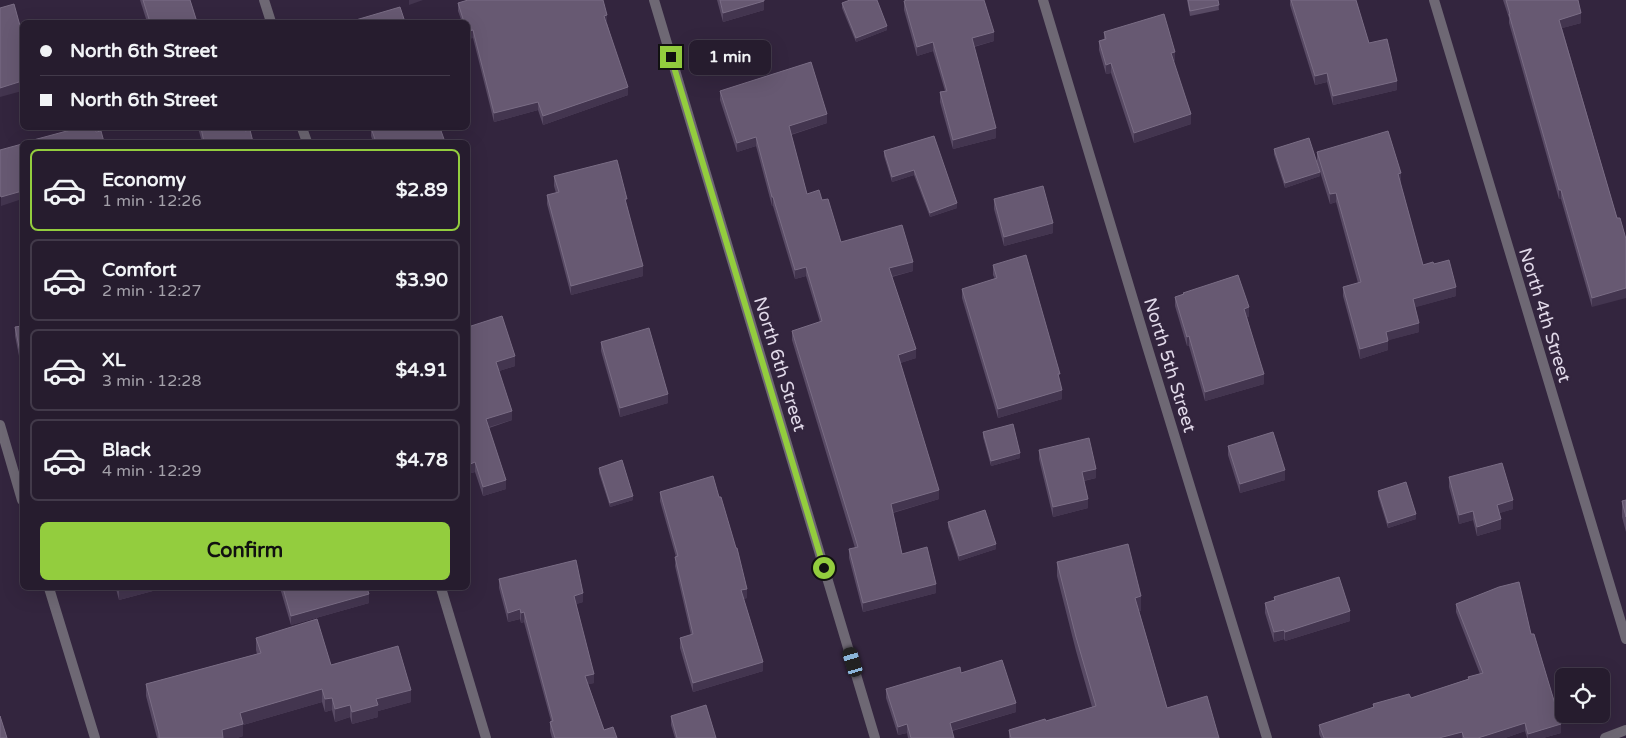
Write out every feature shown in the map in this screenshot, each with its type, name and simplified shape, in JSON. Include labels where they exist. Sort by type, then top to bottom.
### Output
[{"type":"street","points":[[264,0],[270,20]]},
{"type":"street","name":"North 6th Street","points":[[654,0],[875,738]]},
{"type":"street","name":"North 5th Street","points":[[1044,0],[1267,738]]},
{"type":"street","name":"North 4th Street","points":[[1434,0],[1626,639]]},
{"type":"street","points":[[0,425],[20,493]]},
{"type":"street","points":[[50,590],[95,738]]},
{"type":"street","points":[[442,590],[486,738]]},
{"type":"street","points":[[1605,738],[1626,730]]},
{"type":"building","points":[[143,0],[190,0],[196,20],[149,20]]},
{"type":"building","points":[[468,0],[603,0],[607,15],[604,16],[628,87],[543,116],[538,102],[494,113],[473,30],[470,31],[470,20],[463,20],[458,3]]},
{"type":"building","points":[[720,0],[764,0],[764,1],[723,13]]},
{"type":"building","points":[[850,0],[877,0],[887,26],[856,38],[842,3]]},
{"type":"building","points":[[984,0],[994,32],[972,38],[996,128],[953,140],[940,92],[947,91],[933,42],[917,47],[904,1]]},
{"type":"building","points":[[1188,0],[1218,0],[1219,5],[1190,11]]},
{"type":"building","points":[[1291,0],[1356,0],[1369,43],[1387,39],[1397,81],[1333,96],[1327,73],[1315,76]]},
{"type":"building","points":[[1506,0],[1578,0],[1581,13],[1559,20],[1617,218],[1620,218],[1626,239],[1626,288],[1592,298],[1561,190],[1559,190]]},
{"type":"building","points":[[14,4],[20,26],[20,82],[0,88],[0,8]]},
{"type":"building","points":[[400,7],[404,20],[356,20]]},
{"type":"building","points":[[1164,14],[1175,52],[1171,53],[1191,114],[1134,133],[1111,63],[1106,65],[1099,41],[1106,39],[1104,32]]},
{"type":"building","points":[[811,62],[827,114],[789,126],[807,194],[819,190],[822,200],[828,199],[841,242],[902,225],[913,262],[889,268],[916,349],[898,355],[939,490],[891,504],[902,554],[927,547],[936,584],[863,603],[849,549],[858,547],[792,331],[822,321],[806,267],[795,270],[772,197],[756,137],[737,143],[720,91]]},
{"type":"building","points":[[71,130],[96,130],[96,132],[101,131],[103,140],[33,140]]},
{"type":"building","points":[[201,130],[250,130],[252,140],[204,140]]},
{"type":"building","points":[[372,130],[441,130],[444,140],[375,140]]},
{"type":"building","points":[[1388,131],[1401,173],[1398,174],[1423,265],[1449,260],[1456,287],[1413,299],[1419,323],[1386,332],[1388,341],[1360,349],[1343,287],[1361,282],[1336,193],[1330,194],[1317,152]]},
{"type":"building","points":[[934,136],[957,203],[930,213],[914,170],[892,177],[884,151]]},
{"type":"building","points":[[1309,138],[1320,172],[1285,183],[1274,149]]},
{"type":"building","points":[[20,145],[20,192],[1,197],[0,195],[0,150]]},
{"type":"building","points":[[617,160],[627,199],[625,199],[643,266],[571,286],[547,195],[559,192],[554,176]]},
{"type":"building","points":[[1043,186],[1053,223],[1004,237],[994,199]]},
{"type":"building","points":[[1026,255],[1060,374],[1058,374],[1062,390],[998,409],[962,289],[997,278],[993,265]]},
{"type":"building","points":[[1238,275],[1249,307],[1244,309],[1264,374],[1205,392],[1189,336],[1187,337],[1175,297]]},
{"type":"building","points":[[502,316],[515,356],[496,362],[512,411],[486,419],[506,480],[483,487],[475,462],[470,464],[470,326]]},
{"type":"building","points":[[20,326],[20,352],[15,327]]},
{"type":"building","points":[[649,328],[668,394],[620,408],[601,342]]},
{"type":"building","points":[[1013,424],[1020,453],[991,461],[983,432]]},
{"type":"building","points":[[1273,432],[1285,470],[1240,484],[1228,446]]},
{"type":"building","points":[[1089,438],[1096,469],[1082,472],[1088,499],[1053,507],[1039,450]]},
{"type":"building","points":[[622,460],[633,496],[610,503],[599,468]]},
{"type":"building","points":[[1502,463],[1513,500],[1497,505],[1501,519],[1477,527],[1473,511],[1459,515],[1449,477]]},
{"type":"building","points":[[713,476],[737,548],[747,589],[741,590],[763,662],[693,683],[680,638],[693,634],[675,557],[678,556],[660,492]]},
{"type":"building","points":[[1406,482],[1416,514],[1388,523],[1378,491]]},
{"type":"building","points":[[1626,500],[1626,517],[1622,501]]},
{"type":"building","points":[[985,510],[996,544],[959,556],[948,522]]},
{"type":"building","points":[[1128,544],[1141,596],[1135,598],[1167,708],[1207,696],[1219,738],[1011,738],[1009,730],[1096,706],[1057,562]]},
{"type":"building","points":[[576,560],[583,593],[574,596],[594,674],[585,676],[604,730],[613,727],[617,738],[555,738],[550,722],[553,721],[524,612],[521,613],[520,609],[508,613],[499,579]]},
{"type":"building","points":[[1339,577],[1350,611],[1285,632],[1284,630],[1274,632],[1265,603],[1275,600],[1274,597]]},
{"type":"building","points":[[1519,582],[1531,634],[1534,634],[1555,704],[1555,723],[1561,724],[1528,734],[1525,723],[1478,738],[1464,738],[1462,732],[1439,738],[1324,738],[1319,725],[1374,707],[1373,704],[1409,694],[1411,698],[1483,673],[1456,604],[1499,587]]},
{"type":"building","points":[[284,590],[368,590],[369,594],[291,616]]},
{"type":"building","points":[[317,619],[331,665],[398,646],[411,690],[376,699],[378,705],[352,712],[350,705],[335,709],[332,698],[325,699],[322,689],[240,713],[243,724],[222,730],[223,738],[159,738],[146,684],[261,653],[256,638]]},
{"type":"building","points":[[1002,660],[1016,703],[950,723],[954,738],[911,738],[907,724],[898,727],[886,689],[960,667],[961,673]]},
{"type":"building","points":[[706,705],[716,738],[677,738],[671,716]]},
{"type":"building","points":[[0,716],[7,738],[0,738]]},
{"type":"route","points":[[671,57],[824,568]]}]
